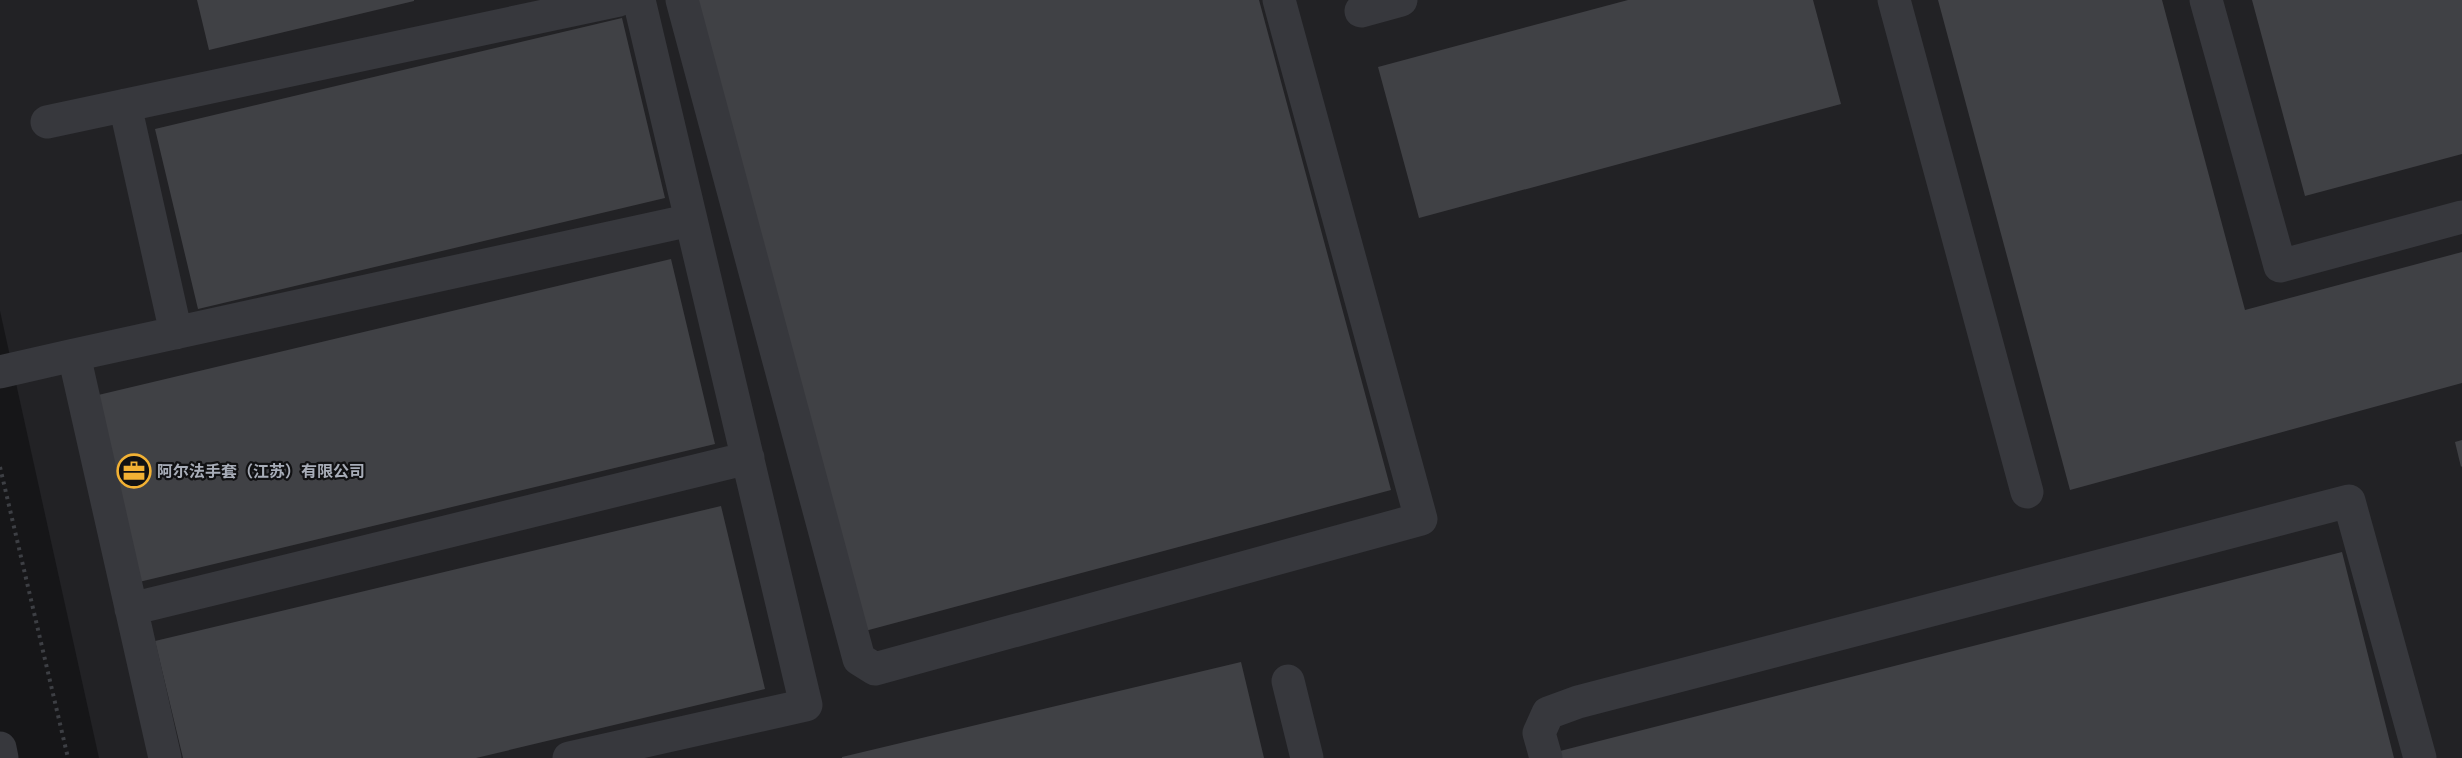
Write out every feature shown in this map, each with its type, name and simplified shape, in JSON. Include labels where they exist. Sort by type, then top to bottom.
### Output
[{"type":"street","points":[[46,122],[619,0]]},
{"type":"street","points":[[569,758],[806,705],[639,0]]},
{"type":"street","points":[[682,0],[859,659],[875,669],[1421,519],[1279,0]]},
{"type":"street","points":[[1361,11],[1401,0]]},
{"type":"street","points":[[1894,0],[2027,492]]},
{"type":"street","points":[[2206,0],[2280,266],[2462,217]]},
{"type":"street","points":[[124,105],[176,333]]},
{"type":"street","points":[[0,372],[691,220]]},
{"type":"street","points":[[74,355],[165,758]]},
{"type":"street","points":[[131,609],[748,458]]},
{"type":"street","points":[[1546,758],[1539,733],[1548,713],[1578,702],[2349,501],[2420,758]]},
{"type":"street","points":[[1288,681],[1308,758]]},
{"type":"street","points":[[0,748],[2,758]]},
{"type":"path","points":[[0,467],[68,758]]},
{"type":"shaded area","points":[[0,0],[2462,0],[2462,758],[99,758],[0,311]]},
{"type":"building","points":[[197,0],[414,0],[414,1],[209,50]]},
{"type":"building","points":[[695,0],[1259,0],[1391,490],[865,631]]},
{"type":"building","points":[[1628,0],[1813,0],[1841,104],[1419,218],[1378,67]]},
{"type":"building","points":[[1938,0],[2162,0],[2245,310],[2462,252],[2462,383],[2070,490]]},
{"type":"building","points":[[2252,0],[2462,0],[2462,154],[2305,196]]},
{"type":"building","points":[[622,18],[665,198],[198,309],[155,129]]},
{"type":"building","points":[[671,259],[715,444],[139,582],[94,396]]},
{"type":"building","points":[[2462,440],[2462,466],[2461,467],[2455,442]]},
{"type":"building","points":[[721,506],[765,689],[476,758],[183,758],[155,641]]},
{"type":"building","points":[[2342,552],[2394,758],[1562,758],[1560,751]]},
{"type":"building","points":[[1241,662],[1264,758],[842,758],[842,757]]},
{"type":"place","name":"阿尔法手套（江苏）有限公司","points":[[134,471]]}]
